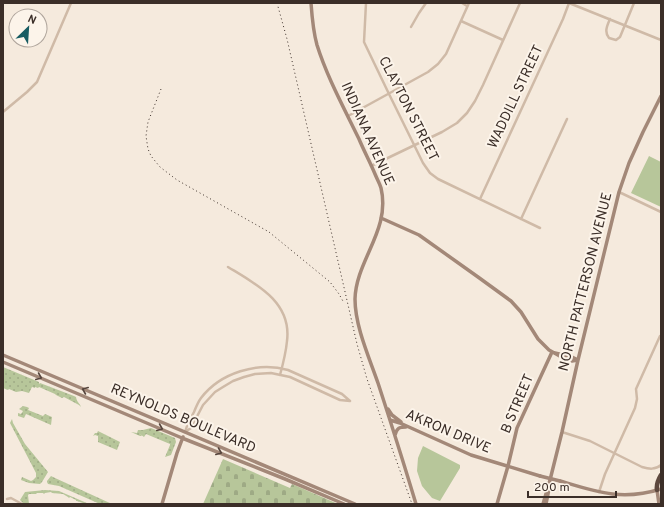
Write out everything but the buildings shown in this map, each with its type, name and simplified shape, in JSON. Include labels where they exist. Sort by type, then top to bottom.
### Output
[{"type":"highway","points":[[659,490],[657,486],[658,479],[661,475]]},
{"type":"main road","name":"INDIANA AVENUE","points":[[311,3],[317,43],[331,78],[381,188],[383,203],[381,218],[378,233],[358,283],[355,298],[356,314],[416,504]]},
{"type":"main road","name":"NORTH PATTERSON AVENUE","points":[[543,504],[562,432],[619,192],[643,132],[661,96]]},
{"type":"main road","points":[[381,218],[417,234],[511,301],[521,312],[538,339],[552,352],[565,359],[572,361],[578,360]]},
{"type":"main road","name":"B STREET","points":[[508,466],[517,428],[552,352]]},
{"type":"main road","name":"REYNOLDS BOULEVARD","points":[[3,355],[355,504]]},
{"type":"main road","name":"REYNOLDS BOULEVARD","points":[[3,362],[182,438],[285,478],[344,504]]},
{"type":"main road","points":[[384,401],[391,414],[406,426]]},
{"type":"main road","name":"AKRON DRIVE","points":[[390,420],[471,455],[599,492],[617,495],[630,495],[659,490]]},
{"type":"main road","points":[[395,436],[398,428],[406,426]]},
{"type":"main road","points":[[162,504],[177,453],[185,432]]},
{"type":"main road","points":[[496,504],[508,466]]},
{"type":"main road","name":"NORTH PATTERSON AVENUE","points":[[546,504],[550,480]]},
{"type":"main road","points":[[659,490],[659,504]]},
{"type":"street","points":[[3,112],[37,82],[72,3]]},
{"type":"street","name":"CLAYTON STREET","points":[[366,3],[364,42],[427,170],[434,176],[450,185],[540,228]]},
{"type":"street","points":[[411,26],[426,3]]},
{"type":"street","points":[[348,116],[428,72],[438,64],[446,54],[468,4],[462,3]]},
{"type":"street","points":[[372,166],[451,127],[462,119],[476,101],[520,3]]},
{"type":"street","points":[[569,3],[661,40]]},
{"type":"street","name":"WADDILL STREET","points":[[480,199],[563,20],[569,3]]},
{"type":"street","points":[[610,19],[606,34],[612,40],[618,39],[634,3]]},
{"type":"street","points":[[461,20],[503,40]]},
{"type":"street","points":[[521,218],[567,119]]},
{"type":"street","points":[[619,192],[661,212]]},
{"type":"street","points":[[228,267],[265,290],[275,301],[286,321],[287,337],[280,375]]},
{"type":"street","points":[[599,492],[605,474],[635,408],[637,399],[636,389],[660,336]]},
{"type":"street","points":[[260,367],[282,368],[342,394],[350,401],[340,400],[302,382],[280,375],[263,373],[255,374],[233,381],[216,392],[203,405],[191,428],[185,432],[186,426],[200,399],[216,383],[236,373],[260,367]]},
{"type":"street","points":[[562,432],[590,441],[642,467],[654,469],[661,465]]},
{"type":"street","points":[[7,499],[11,498],[22,504]]},
{"type":"green space","points":[[649,156],[661,162],[661,207],[631,193]]},
{"type":"green space","points":[[3,367],[39,382],[39,384],[40,383],[76,397],[81,407],[64,397],[62,398],[39,387],[32,387],[29,393],[22,391],[16,392],[3,388]]},
{"type":"green space","points":[[23,406],[29,408],[28,410],[43,416],[45,414],[52,417],[51,425],[26,414],[24,418],[18,416],[18,413],[21,414],[23,411],[19,409]]},
{"type":"green space","points":[[12,419],[25,444],[48,472],[40,484],[29,483],[21,480],[22,477],[31,481],[36,477],[36,473],[10,423]]},
{"type":"green space","points":[[151,428],[175,438],[176,442],[171,455],[165,457],[170,444],[146,434],[144,437],[140,434],[142,436],[131,432],[137,433],[138,430]]},
{"type":"green space","points":[[98,431],[120,442],[117,450],[98,442],[98,436],[93,436]]},
{"type":"green space","points":[[423,446],[460,465],[460,468],[440,501],[432,498],[422,486],[417,471],[418,458]]},
{"type":"green space","points":[[223,459],[290,488],[292,484],[338,504],[203,504]]},
{"type":"green space","points":[[51,476],[112,504],[100,504],[59,486],[48,484],[47,481]]},
{"type":"green space","points":[[45,490],[59,491],[89,504],[83,504],[63,494],[51,492],[44,494],[29,494],[29,504],[24,504],[20,500],[25,492]]},
{"type":"railway","points":[[277,3],[287,39],[357,344],[367,379],[412,504]]},
{"type":"railway","points":[[161,89],[148,122],[146,136],[148,149],[151,156],[160,167],[177,180],[269,232],[330,282],[344,303]]}]
